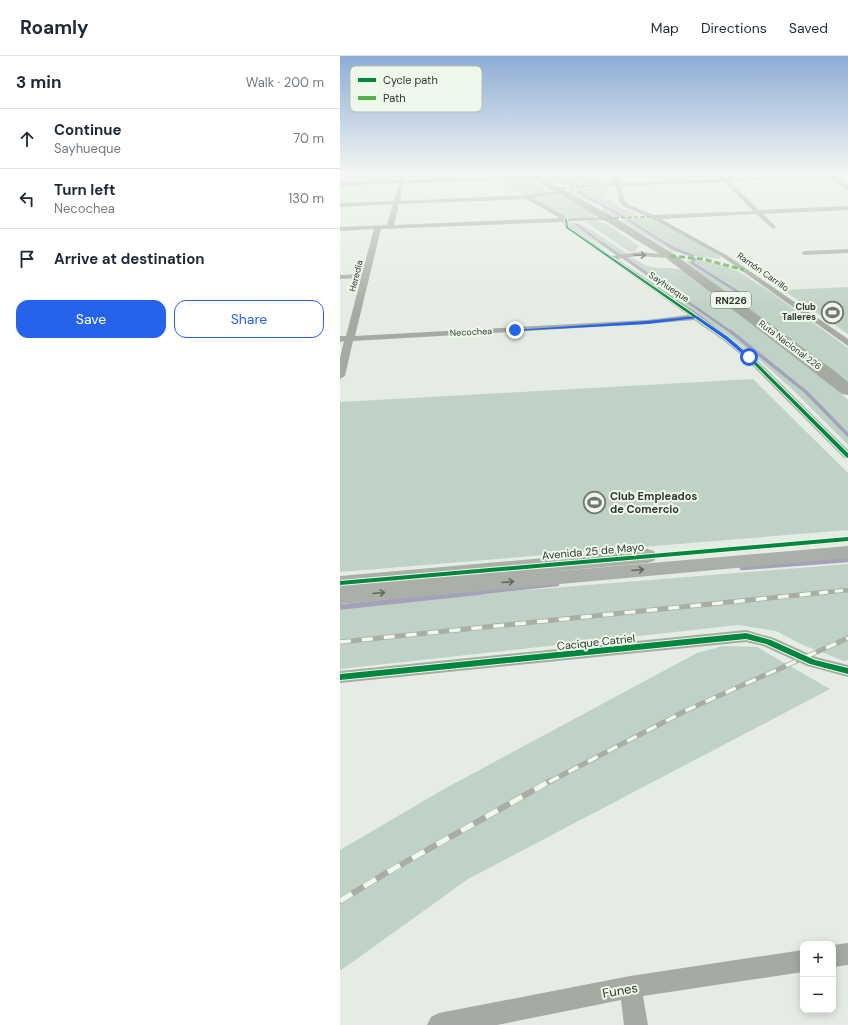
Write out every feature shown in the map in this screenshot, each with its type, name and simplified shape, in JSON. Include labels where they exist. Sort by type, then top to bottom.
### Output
[{"type":"highway","name":"Ruta Nacional 226","points":[[610,219],[670,256],[830,374],[848,390]]},
{"type":"street","points":[[390,227],[392,219]]},
{"type":"street","points":[[340,229],[561,219]]},
{"type":"street","name":"Sayhueque","points":[[566,219],[568,227],[610,258],[697,317],[749,357],[848,456]]},
{"type":"street","name":"Ramón Carrillo","points":[[657,219],[726,257],[848,343]]},
{"type":"street","points":[[765,219],[773,226]]},
{"type":"street","name":"Heredia","points":[[340,376],[378,227]]},
{"type":"street","points":[[804,253],[848,251]]},
{"type":"street","points":[[610,258],[639,254],[670,256]]},
{"type":"street","points":[[340,277],[366,276]]},
{"type":"street","name":"Necochea","points":[[340,339],[647,322],[697,317]]},
{"type":"street","name":"Avenida 25 de Mayo","points":[[340,583],[848,539]]},
{"type":"street","points":[[340,597],[848,552]]},
{"type":"street","name":"Cacique Catriel","points":[[340,677],[746,636],[761,639],[804,658],[838,669],[848,670]]},
{"type":"street","points":[[836,956],[848,954]]},
{"type":"street","name":"Funes","points":[[438,1025],[630,987],[800,961]]},
{"type":"street","points":[[630,987],[636,1025]]},
{"type":"green space","points":[[625,219],[653,219],[659,221],[720,256],[721,259],[686,255],[672,251],[622,221]]},
{"type":"green space","points":[[593,220],[605,223],[639,246],[635,251],[630,252],[586,222]]},
{"type":"green space","points":[[570,222],[583,225],[628,254],[617,256],[572,227]]},
{"type":"green space","points":[[627,257],[635,259],[647,266],[682,270],[834,387],[848,400],[848,445],[792,389],[754,355],[622,258]]},
{"type":"green space","points":[[691,259],[722,265],[739,272],[769,291],[848,348],[848,385],[686,262]]},
{"type":"green space","name":"Club Talleres","points":[[848,287],[848,334],[783,290]]},
{"type":"green space","name":"Club Empleados de Comercio","points":[[753,379],[848,473],[848,530],[340,572],[340,402]]},
{"type":"green space","points":[[848,564],[848,660],[844,661],[803,645],[776,631],[738,625],[340,669],[340,605]]},
{"type":"green space","points":[[723,646],[757,647],[830,689],[468,879],[340,971],[340,850],[444,789],[697,653]]},
{"type":"waterway","points":[[627,219],[666,244]]},
{"type":"waterway","points":[[576,224],[603,244]]},
{"type":"waterway","points":[[602,243],[619,255]]},
{"type":"waterway","points":[[665,243],[675,249],[693,256]]},
{"type":"waterway","points":[[623,257],[731,332]]},
{"type":"waterway","points":[[695,259],[692,263],[746,297],[748,302]]},
{"type":"waterway","points":[[730,331],[806,392],[848,435]]},
{"type":"waterway","points":[[742,568],[848,560]]},
{"type":"waterway","points":[[472,593],[557,584]]},
{"type":"waterway","points":[[340,607],[481,592]]},
{"type":"railway","points":[[819,593],[848,590]]},
{"type":"railway","points":[[340,642],[828,592]]},
{"type":"railway","points":[[549,782],[687,710],[848,638]]},
{"type":"railway","points":[[340,901],[386,873],[550,781]]},
{"type":"marked path","points":[[670,256],[703,259],[744,270]]},
{"type":"cycle path","points":[[566,219],[567,227],[726,338],[749,357],[848,456]]},
{"type":"cycle path","points":[[340,583],[848,539]]},
{"type":"cycle path","points":[[340,677],[746,636],[768,642],[813,662],[848,671]]},
{"type":"place","name":"Club Talleres","points":[[832,312]]},
{"type":"place","name":"Club Empleados de Comercio","points":[[594,502]]},
{"type":"route","points":[[515,330],[676,320],[697,317],[749,357]]}]
